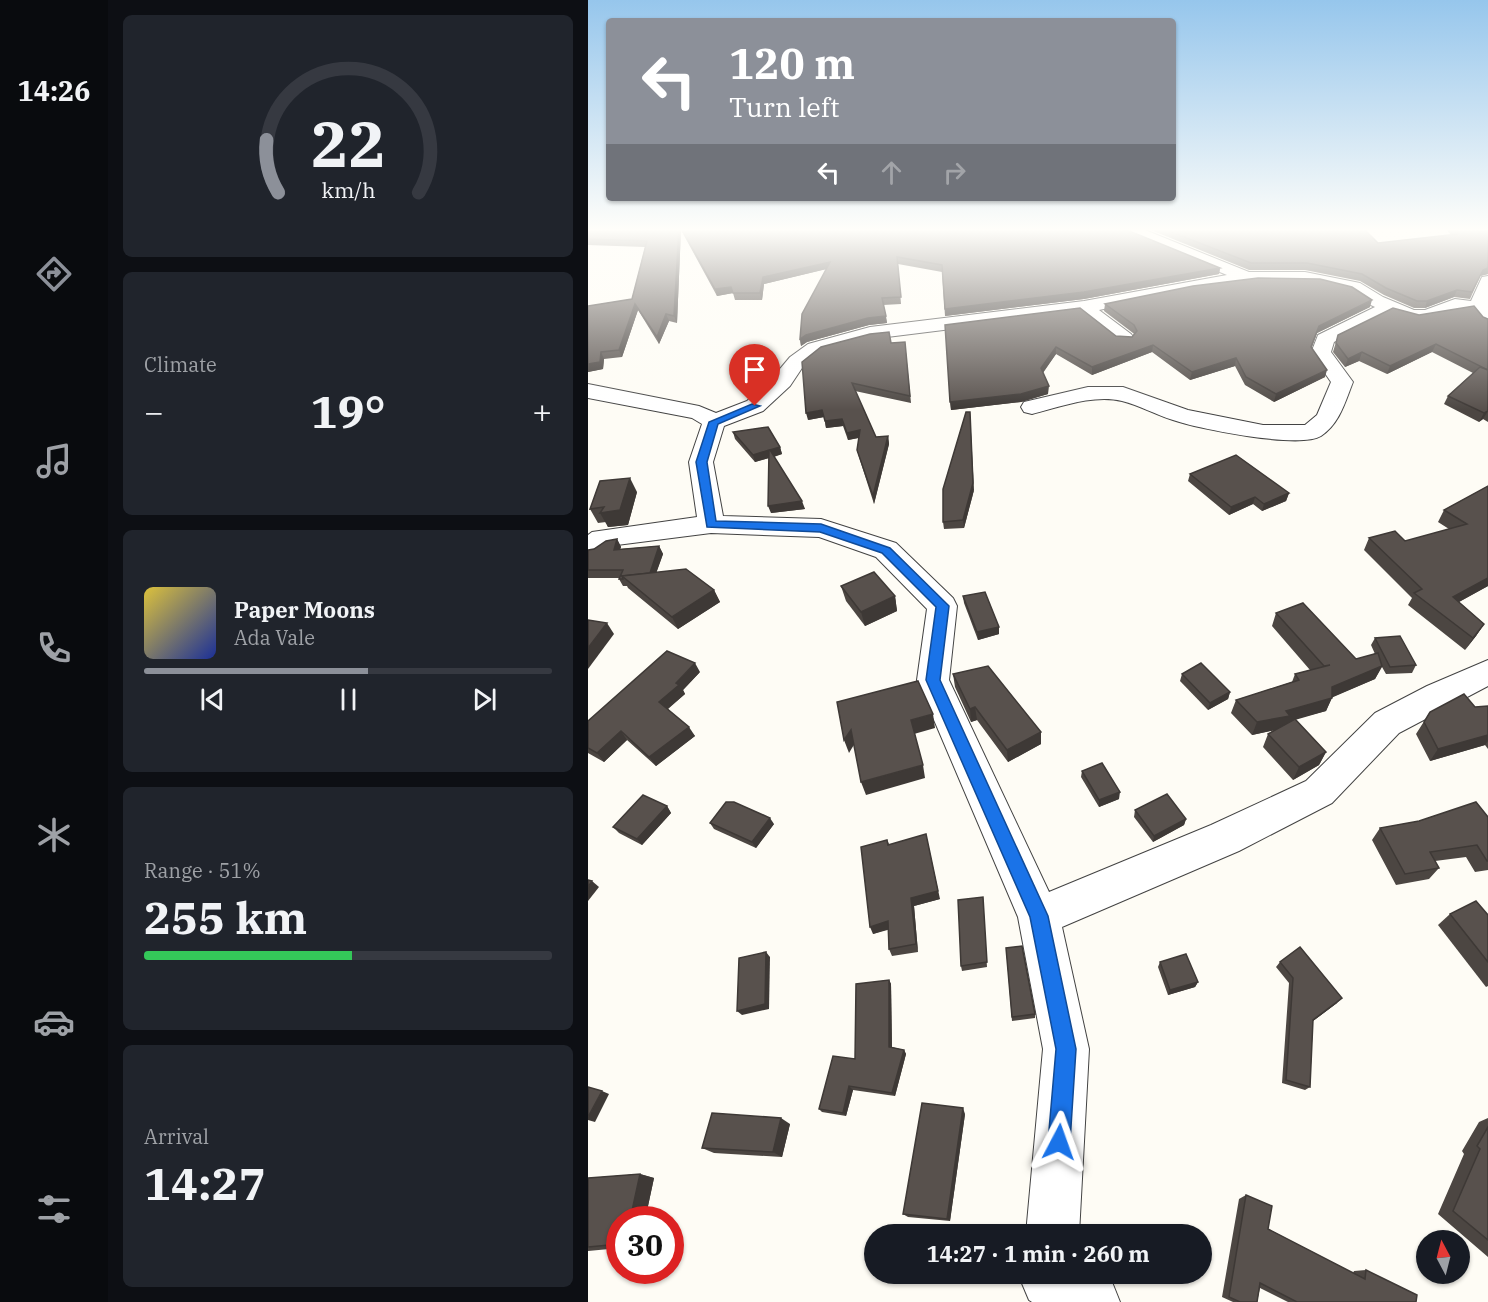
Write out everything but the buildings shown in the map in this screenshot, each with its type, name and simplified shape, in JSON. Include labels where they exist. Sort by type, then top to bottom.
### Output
[{"type":"street","points":[[714,422],[755,406],[782,381],[797,361],[814,348],[870,333],[1084,307],[1183,289]]},
{"type":"street","points":[[1357,289],[1411,316],[1428,316],[1455,305],[1483,313],[1487,289]]},
{"type":"street","points":[[1084,307],[1124,338]]},
{"type":"street","points":[[1032,407],[1089,394],[1123,394],[1182,416],[1263,432],[1311,432],[1327,418],[1342,382],[1321,353],[1325,339],[1390,307]]},
{"type":"street","points":[[594,399],[664,405],[699,413],[714,422]]},
{"type":"street","points":[[711,524],[701,462],[714,422]]},
{"type":"street","points":[[588,548],[602,538],[711,524],[821,528],[886,550],[942,606],[933,680],[1039,916],[1066,1049],[1053,1224]]},
{"type":"street","points":[[1039,916],[1225,838],[1319,792],[1387,723],[1439,694],[1488,672]]},
{"type":"street","points":[[1054,1284],[1092,1302]]},
{"type":"route","points":[[755,406],[714,422],[701,462],[711,524],[821,528],[886,550],[942,606],[933,680],[1039,916],[1066,1049],[1059,1142]]}]
